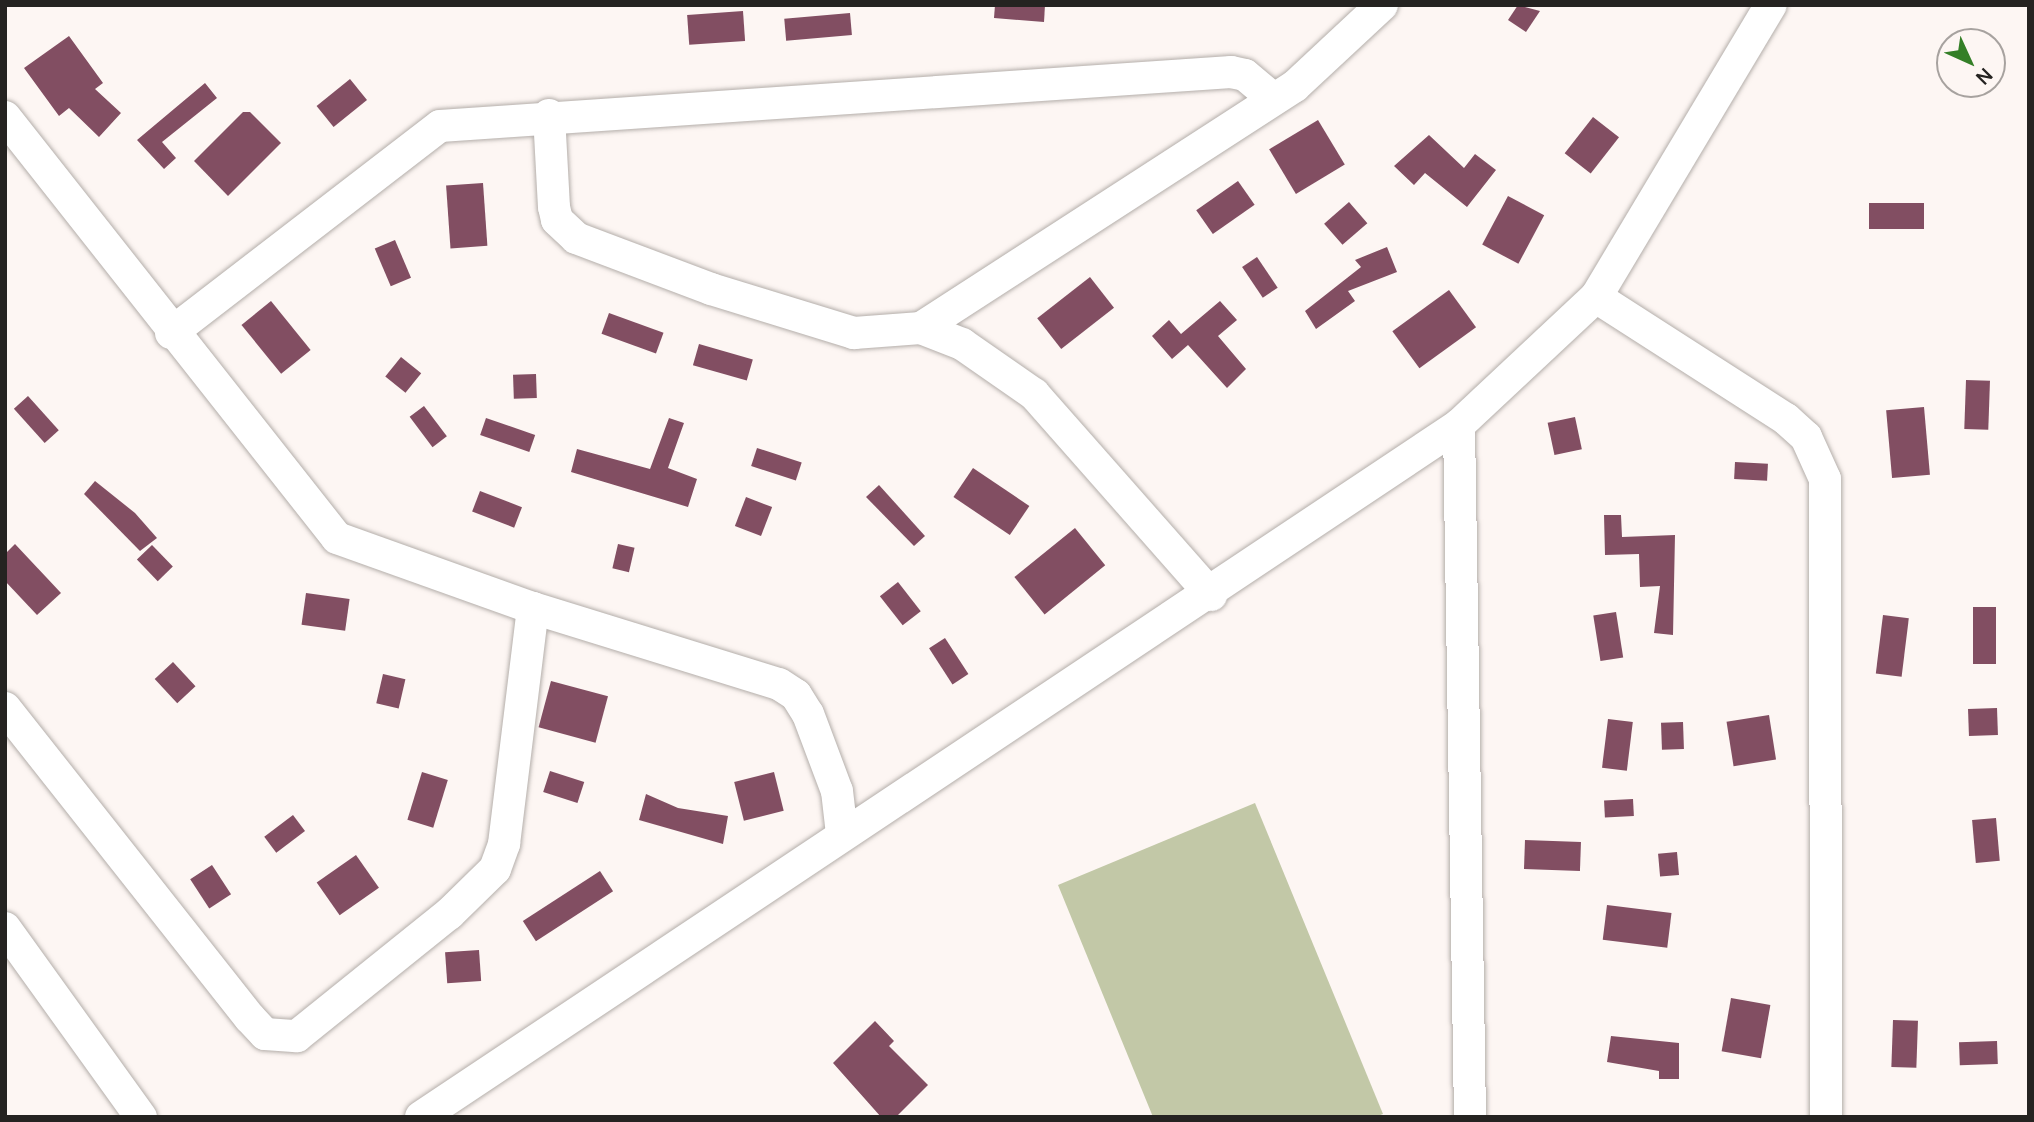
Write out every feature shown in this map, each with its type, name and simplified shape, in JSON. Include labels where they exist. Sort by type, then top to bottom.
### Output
[{"type":"street","points":[[921,328],[1318,69],[1382,5]]},
{"type":"street","points":[[421,1117],[842,834],[1211,595],[1459,425],[1596,298],[1772,5]]},
{"type":"street","points":[[171,333],[425,134],[464,121],[1231,72],[1245,75],[1272,98]]},
{"type":"street","points":[[549,115],[554,207],[557,220],[576,238],[711,289],[854,333],[921,328],[962,344],[1034,394],[1211,595]]},
{"type":"street","points":[[5,117],[171,333],[337,538],[533,607],[779,684],[796,695],[837,791],[842,834]]},
{"type":"street","points":[[1596,298],[1786,419],[1806,438],[1825,479],[1826,1117]]},
{"type":"street","points":[[1459,425],[1470,1117]]},
{"type":"street","points":[[5,708],[250,1018],[265,1034],[297,1036],[449,914],[495,869],[504,844],[533,607]]},
{"type":"street","points":[[5,928],[141,1117]]},
{"type":"green space","points":[[1255,803],[1383,1114],[1375,1117],[1153,1117],[1058,885]]},
{"type":"building","points":[[995,5],[1045,5],[1044,22],[994,18]]},
{"type":"building","points":[[1518,5],[1540,11],[1526,32],[1508,20]]},
{"type":"building","points":[[743,11],[745,41],[689,45],[687,15]]},
{"type":"building","points":[[850,13],[852,35],[786,41],[784,19]]},
{"type":"building","points":[[69,36],[103,83],[95,89],[121,113],[99,137],[69,108],[59,116],[24,68]]},
{"type":"building","points":[[350,79],[367,100],[334,127],[317,106]]},
{"type":"building","points":[[205,83],[217,98],[162,142],[176,158],[164,169],[137,140]]},
{"type":"building","points":[[243,112],[250,112],[281,143],[228,196],[194,161]]},
{"type":"building","points":[[1593,117],[1619,137],[1591,174],[1565,153]]},
{"type":"building","points":[[1318,120],[1345,165],[1296,194],[1269,149]]},
{"type":"building","points":[[1429,135],[1464,168],[1475,154],[1496,170],[1467,207],[1425,173],[1414,185],[1394,166]]},
{"type":"building","points":[[1238,181],[1255,205],[1213,234],[1196,210]]},
{"type":"building","points":[[483,183],[487,246],[450,248],[446,186]]},
{"type":"building","points":[[1508,196],[1544,215],[1518,264],[1482,245]]},
{"type":"building","points":[[1349,202],[1367,223],[1342,245],[1324,224]]},
{"type":"building","points":[[1869,203],[1924,203],[1924,229],[1869,229]]},
{"type":"building","points":[[395,240],[411,278],[391,286],[375,249]]},
{"type":"building","points":[[1387,247],[1397,272],[1348,291],[1355,301],[1316,329],[1305,311],[1361,267],[1355,260]]},
{"type":"building","points":[[1257,257],[1278,288],[1263,298],[1242,267]]},
{"type":"building","points":[[1090,277],[1114,308],[1061,349],[1037,318]]},
{"type":"building","points":[[1449,290],[1476,327],[1419,368],[1392,331]]},
{"type":"building","points":[[271,301],[311,350],[281,374],[241,325]]},
{"type":"building","points":[[1220,301],[1237,320],[1218,336],[1246,369],[1227,388],[1188,345],[1172,359],[1152,336],[1169,320],[1181,334]]},
{"type":"building","points":[[609,313],[664,333],[656,354],[601,334]]},
{"type":"building","points":[[699,344],[753,359],[747,381],[693,365]]},
{"type":"building","points":[[401,357],[421,373],[405,393],[385,376]]},
{"type":"building","points":[[536,374],[537,398],[514,399],[513,375]]},
{"type":"building","points":[[1966,380],[1990,381],[1988,430],[1964,429]]},
{"type":"building","points":[[28,396],[59,430],[45,443],[14,409]]},
{"type":"building","points":[[424,406],[447,436],[432,447],[410,417]]},
{"type":"building","points":[[1924,407],[1930,475],[1892,478],[1886,410]]},
{"type":"building","points":[[1575,417],[1582,449],[1554,455],[1548,423]]},
{"type":"building","points":[[486,418],[535,435],[529,452],[480,435]]},
{"type":"building","points":[[669,418],[684,423],[668,468],[697,479],[688,507],[571,472],[577,449],[650,469]]},
{"type":"building","points":[[757,448],[802,463],[796,481],[751,466]]},
{"type":"building","points":[[1735,462],[1768,464],[1767,481],[1734,479]]},
{"type":"building","points":[[973,468],[1029,506],[1010,535],[953,497]]},
{"type":"building","points":[[95,481],[135,513],[157,538],[140,551],[84,494]]},
{"type":"building","points":[[879,485],[925,536],[914,546],[866,497]]},
{"type":"building","points":[[480,491],[522,507],[514,528],[472,512]]},
{"type":"building","points":[[746,497],[772,507],[761,536],[735,526]]},
{"type":"building","points":[[1604,515],[1621,515],[1622,537],[1675,535],[1673,635],[1654,633],[1660,586],[1640,587],[1639,554],[1605,555]]},
{"type":"building","points":[[1075,528],[1105,565],[1045,614],[1014,577]]},
{"type":"building","points":[[15,544],[61,593],[37,615],[5,581],[5,554]]},
{"type":"building","points":[[618,544],[635,548],[629,572],[612,568]]},
{"type":"building","points":[[152,545],[173,567],[158,581],[137,560]]},
{"type":"building","points":[[898,582],[921,611],[903,625],[880,596]]},
{"type":"building","points":[[306,593],[350,599],[345,631],[302,625]]},
{"type":"building","points":[[1973,607],[1996,607],[1996,664],[1973,664]]},
{"type":"building","points":[[1616,612],[1623,657],[1600,661],[1593,616]]},
{"type":"building","points":[[1883,615],[1909,618],[1902,677],[1876,674]]},
{"type":"building","points":[[945,638],[968,674],[952,684],[929,648]]},
{"type":"building","points":[[173,662],[196,686],[177,703],[155,679]]},
{"type":"building","points":[[383,674],[405,679],[399,708],[376,703]]},
{"type":"building","points":[[551,681],[608,696],[596,743],[539,727]]},
{"type":"building","points":[[1997,708],[1998,735],[1969,736],[1968,709]]},
{"type":"building","points":[[1769,715],[1776,759],[1734,766],[1727,722]]},
{"type":"building","points":[[1608,719],[1633,722],[1627,771],[1602,768]]},
{"type":"building","points":[[1683,722],[1684,749],[1662,750],[1661,723]]},
{"type":"building","points":[[550,771],[584,782],[577,803],[543,792]]},
{"type":"building","points":[[422,772],[448,780],[433,828],[407,820]]},
{"type":"building","points":[[774,772],[784,811],[744,821],[734,782]]},
{"type":"building","points":[[646,794],[678,808],[728,816],[723,844],[639,820]]},
{"type":"building","points":[[1633,799],[1634,816],[1605,817],[1604,801]]},
{"type":"building","points":[[293,815],[305,831],[276,853],[264,837]]},
{"type":"building","points":[[1996,818],[2000,861],[1976,863],[1972,820]]},
{"type":"building","points":[[1525,840],[1581,842],[1580,871],[1524,869]]},
{"type":"building","points":[[1677,852],[1679,875],[1660,877],[1658,854]]},
{"type":"building","points":[[356,855],[379,888],[340,915],[317,883]]},
{"type":"building","points":[[212,865],[231,894],[209,909],[190,879]]},
{"type":"building","points":[[600,871],[613,891],[536,941],[523,921]]},
{"type":"building","points":[[1607,905],[1672,913],[1667,948],[1603,940]]},
{"type":"building","points":[[479,950],[481,981],[447,983],[445,952]]},
{"type":"building","points":[[1731,998],[1770,1005],[1761,1058],[1722,1051]]},
{"type":"building","points":[[1893,1020],[1918,1021],[1916,1068],[1891,1067]]},
{"type":"building","points":[[875,1021],[894,1041],[889,1046],[928,1085],[896,1117],[881,1117],[833,1063]]},
{"type":"building","points":[[1611,1036],[1679,1043],[1679,1079],[1659,1079],[1659,1071],[1607,1062]]},
{"type":"building","points":[[1997,1041],[1998,1064],[1960,1065],[1959,1042]]}]
